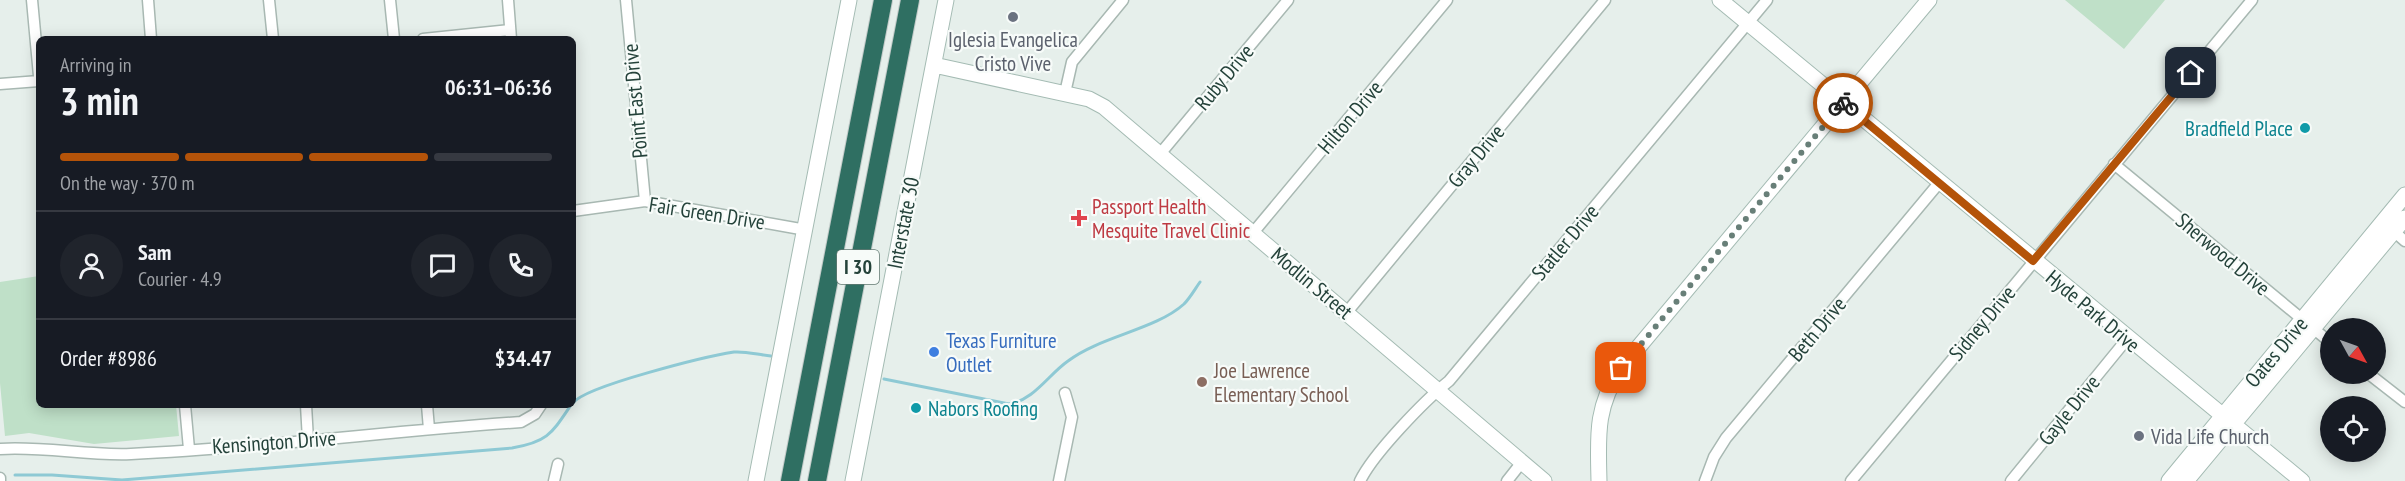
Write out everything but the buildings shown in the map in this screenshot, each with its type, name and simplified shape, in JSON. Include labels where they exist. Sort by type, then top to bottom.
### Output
[{"type":"highway","points":[[863,99],[874,0]]},
{"type":"highway","name":"I 30","points":[[790,481],[883,0]]},
{"type":"highway","name":"I 30","points":[[817,481],[910,0]]},
{"type":"highway","points":[[884,134],[923,0]]},
{"type":"street","points":[[32,0],[36,43]]},
{"type":"street","points":[[148,0],[151,36]]},
{"type":"street","points":[[269,0],[273,36]]},
{"type":"street","points":[[390,0],[394,36]]},
{"type":"street","points":[[489,36],[511,35],[508,0]]},
{"type":"street","name":"Point East Drive","points":[[626,0],[645,201]]},
{"type":"street","points":[[756,481],[849,0]]},
{"type":"street","name":"Interstate 30","points":[[853,481],[946,0]]},
{"type":"street","points":[[1065,93],[1072,62],[1123,0]]},
{"type":"street","name":"Ruby Drive","points":[[1160,154],[1288,0]]},
{"type":"street","name":"Hilton Drive","points":[[1252,234],[1448,0]]},
{"type":"street","name":"Gray Drive","points":[[1347,312],[1605,0]]},
{"type":"street","name":"Hyde Park Drive","points":[[1720,0],[2127,339],[2302,481]]},
{"type":"street","name":"Statler Drive","points":[[1360,481],[1370,466],[1438,390],[1449,381],[1767,0]]},
{"type":"street","points":[[1599,481],[1599,415],[1605,395],[1615,377],[1929,0]]},
{"type":"street","name":"Sidney Drive","points":[[1851,481],[2252,0]]},
{"type":"street","name":"Modlin Street","points":[[934,65],[1065,93],[1089,99],[1104,107],[1544,481]]},
{"type":"street","points":[[0,84],[36,81]]},
{"type":"street","name":"Sherwood Drive","points":[[2114,164],[2320,334]]},
{"type":"street","name":"Beth Drive","points":[[1705,481],[1714,457],[1726,438],[1939,183]]},
{"type":"street","name":"Oates Drive","points":[[2394,232],[2405,195]]},
{"type":"street","name":"Fair Green Drive","points":[[576,211],[645,201],[806,230]]},
{"type":"street","name":"Oates Drive","points":[[2169,481],[2227,421],[2308,324],[2405,218]]},
{"type":"street","name":"Gayle Drive","points":[[2011,481],[2127,339]]},
{"type":"street","points":[[2382,384],[2405,402]]},
{"type":"street","points":[[1059,481],[1072,417],[1065,393]]},
{"type":"street","points":[[185,408],[189,449]]},
{"type":"street","points":[[306,408],[308,440]]},
{"type":"street","points":[[427,408],[429,429]]},
{"type":"street","name":"Kensington Drive","points":[[0,449],[22,448],[97,456],[308,440],[525,421],[538,408]]},
{"type":"street","name":"Oates Drive","points":[[2186,481],[2227,421]]},
{"type":"street","points":[[1507,481],[1522,462]]},
{"type":"street","points":[[554,481],[558,464]]},
{"type":"green space","points":[[2065,0],[2165,0],[2124,49]]},
{"type":"green space","points":[[36,276],[36,408],[176,408],[179,436],[94,444],[29,433],[5,436],[0,383],[0,282]]},
{"type":"waterway","points":[[884,379],[1009,404],[1018,402],[1026,398],[1081,352],[1172,313],[1186,302],[1200,282]]},
{"type":"waterway","points":[[576,401],[622,380],[700,359],[734,352],[771,356]]},
{"type":"waterway","points":[[15,475],[122,480],[512,448],[534,443],[548,435],[569,408]]},
{"type":"way so far","points":[[1621,368],[1843,103]]},
{"type":"place","name":"Iglesia Evangelica Cristo Vive","points":[[1013,17]]},
{"type":"place","name":"Bradfield Place","points":[[2305,128]]},
{"type":"place","name":"Passport Health Mesquite Travel Clinic","points":[[1079,218]]},
{"type":"place","name":"Texas Furniture Outlet","points":[[934,352]]},
{"type":"place","name":"Joe Lawrence Elementary School","points":[[1202,382]]},
{"type":"place","name":"Nabors Roofing","points":[[916,408]]},
{"type":"place","name":"Vida Life Church","points":[[2139,436]]},
{"type":"route","points":[[1843,103],[2033,261],[2191,73]]}]
